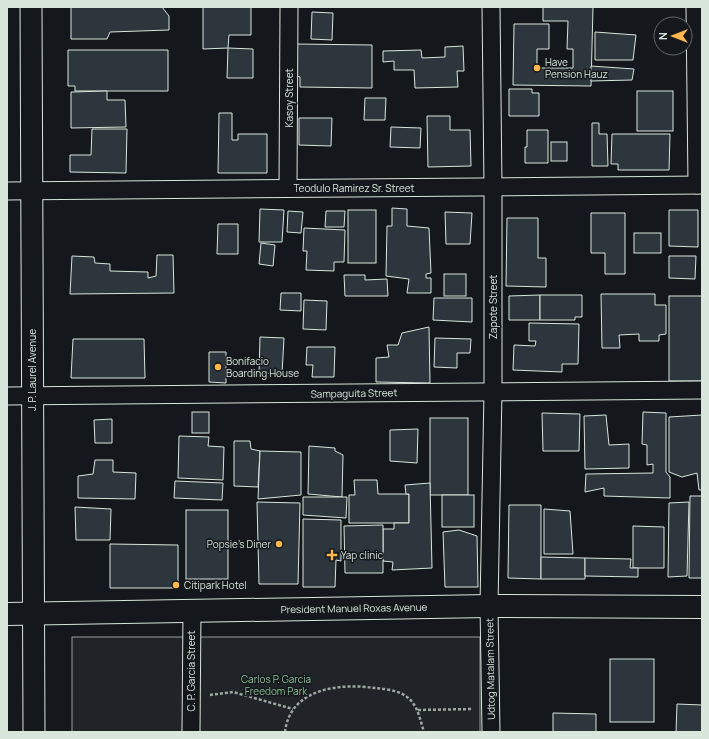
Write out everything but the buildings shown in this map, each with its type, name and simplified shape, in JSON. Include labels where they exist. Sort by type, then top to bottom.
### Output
[{"type":"main road","name":"President Manuel Roxas Avenue","points":[[7,614],[489,606],[702,607]]},
{"type":"street","name":"J. P. Laurel Avenue","points":[[31,7],[34,732]]},
{"type":"street","name":"Kasoy Street","points":[[288,188],[289,7]]},
{"type":"street","name":"Zapote Street","points":[[489,606],[493,391],[491,7]]},
{"type":"street","points":[[695,7],[700,185]]},
{"type":"street","name":"Teodulo Ramirez Sr. Street","points":[[7,191],[700,185]]},
{"type":"street","name":"Sampaguita Street","points":[[7,396],[702,390]]},
{"type":"street","name":"Udtog Matalam Street","points":[[489,606],[491,732]]},
{"type":"street","name":"C. P. Garcia Street","points":[[191,732],[192,610]]},
{"type":"path","points":[[285,732],[286,724],[292,709],[304,699],[322,690],[338,687],[368,687],[392,690],[407,697],[418,710],[424,732]]},
{"type":"path","points":[[191,697],[233,692],[292,709]]},
{"type":"path","points":[[418,710],[491,708]]},
{"type":"green space","name":"Carlos P. Garcia Freedom Park","points":[[72,637],[480,637],[480,732],[72,732]]},
{"type":"place","name":"Have Pension Hauz","points":[[537,68]]},
{"type":"place","name":"Bonifacio Boarding House","points":[[218,367]]},
{"type":"place","name":"Popsie's Diner","points":[[279,544]]},
{"type":"place","name":"Yap clinic","points":[[332,555]]},
{"type":"place","name":"Citipark Hotel","points":[[176,585]]}]
